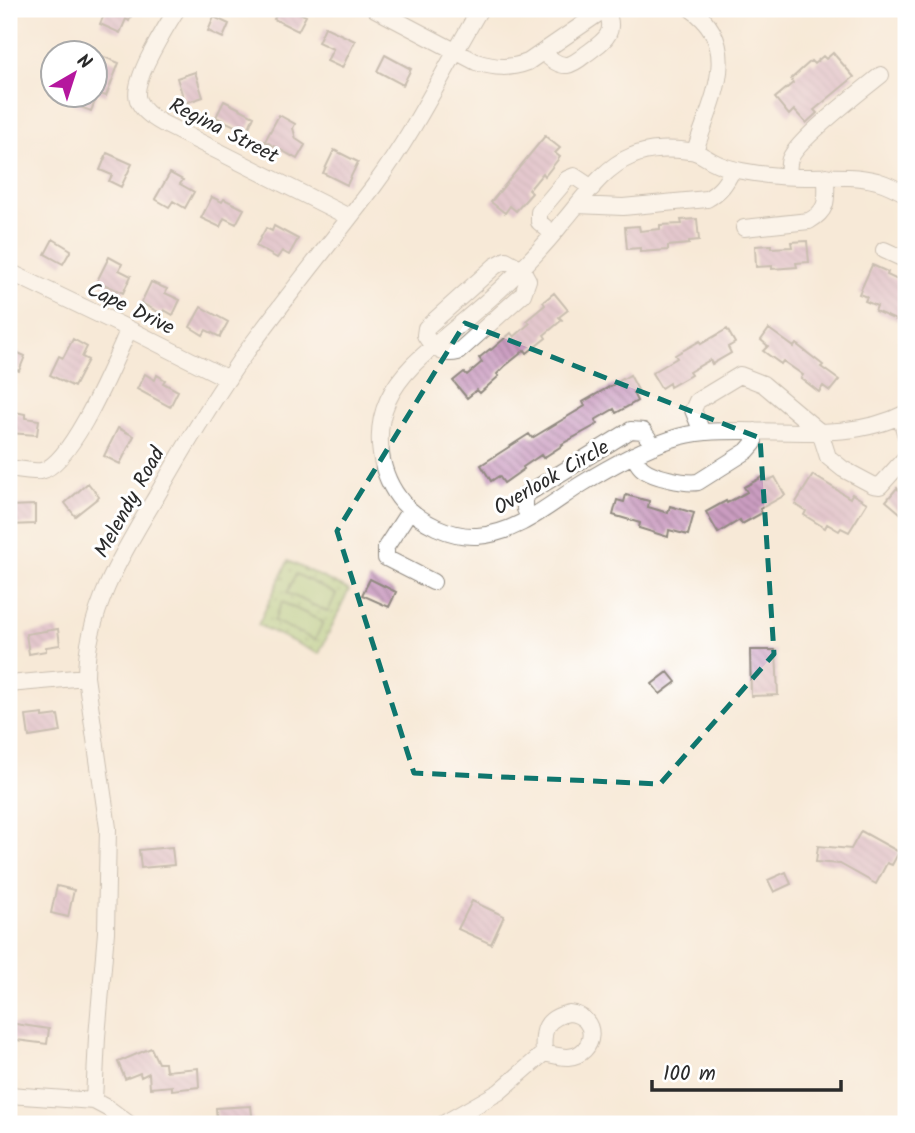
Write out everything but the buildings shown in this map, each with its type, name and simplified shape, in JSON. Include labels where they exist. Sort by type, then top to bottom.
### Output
[{"type":"street","name":"Regina Street","points":[[177,9],[145,65],[140,80],[138,101],[146,112],[162,123],[349,216]]},
{"type":"street","points":[[375,9],[455,51],[490,67],[503,68],[528,62],[605,9],[611,19],[610,31],[605,40],[570,65],[560,65],[543,52]]},
{"type":"street","name":"Melendy Road","points":[[94,1101],[106,932],[108,828],[86,668],[94,625],[103,598],[127,545],[187,443],[228,379],[391,162],[480,9]]},
{"type":"street","points":[[691,9],[706,23],[714,36],[721,65],[719,80],[695,151]]},
{"type":"street","points":[[788,176],[789,161],[807,138],[881,75]]},
{"type":"street","name":"Overlook Circle","points":[[903,415],[865,428],[820,432],[687,434],[618,462],[518,524],[477,536],[435,527],[410,510],[400,500],[387,474],[379,447],[379,432],[386,403],[411,368],[522,269],[608,171],[632,155],[661,149],[695,151],[713,162],[733,169],[788,176],[848,177],[877,181],[906,194]]},
{"type":"street","points":[[577,205],[624,207],[707,199],[726,184],[733,169]]},
{"type":"street","points":[[553,234],[539,222],[539,212],[568,179],[574,176],[592,188]]},
{"type":"street","points":[[744,228],[809,221],[818,215],[826,204],[826,177]]},
{"type":"street","points":[[884,250],[906,260]]},
{"type":"street","name":"Cape Drive","points":[[16,275],[228,379]]},
{"type":"street","points":[[9,468],[41,471],[64,455],[86,419],[129,329]]},
{"type":"street","points":[[702,432],[693,410],[697,401],[740,375],[763,384],[820,432],[828,457],[843,469],[873,485],[880,486],[906,457]]},
{"type":"street","points":[[903,415],[906,436]]},
{"type":"street","points":[[530,518],[525,509],[525,495],[631,430],[643,431],[654,446]]},
{"type":"street","points":[[633,455],[640,467],[651,474],[690,483],[698,482],[747,451],[754,443],[755,431]]},
{"type":"street","points":[[410,510],[386,547],[386,558],[433,582]]},
{"type":"street","points":[[9,684],[86,677]]},
{"type":"street","points":[[443,1124],[499,1091],[544,1053]]},
{"type":"street","points":[[9,1095],[94,1101],[129,1124]]},
{"type":"highlighted area","points":[[465,323],[760,438],[774,654],[660,784],[414,773],[337,531]]},
{"type":"green space","points":[[288,561],[349,590],[319,654],[258,625]]},
{"type":"green space","points":[[296,574],[336,594],[328,612],[287,593]]},
{"type":"green space","points":[[282,602],[323,622],[315,640],[274,621]]}]
